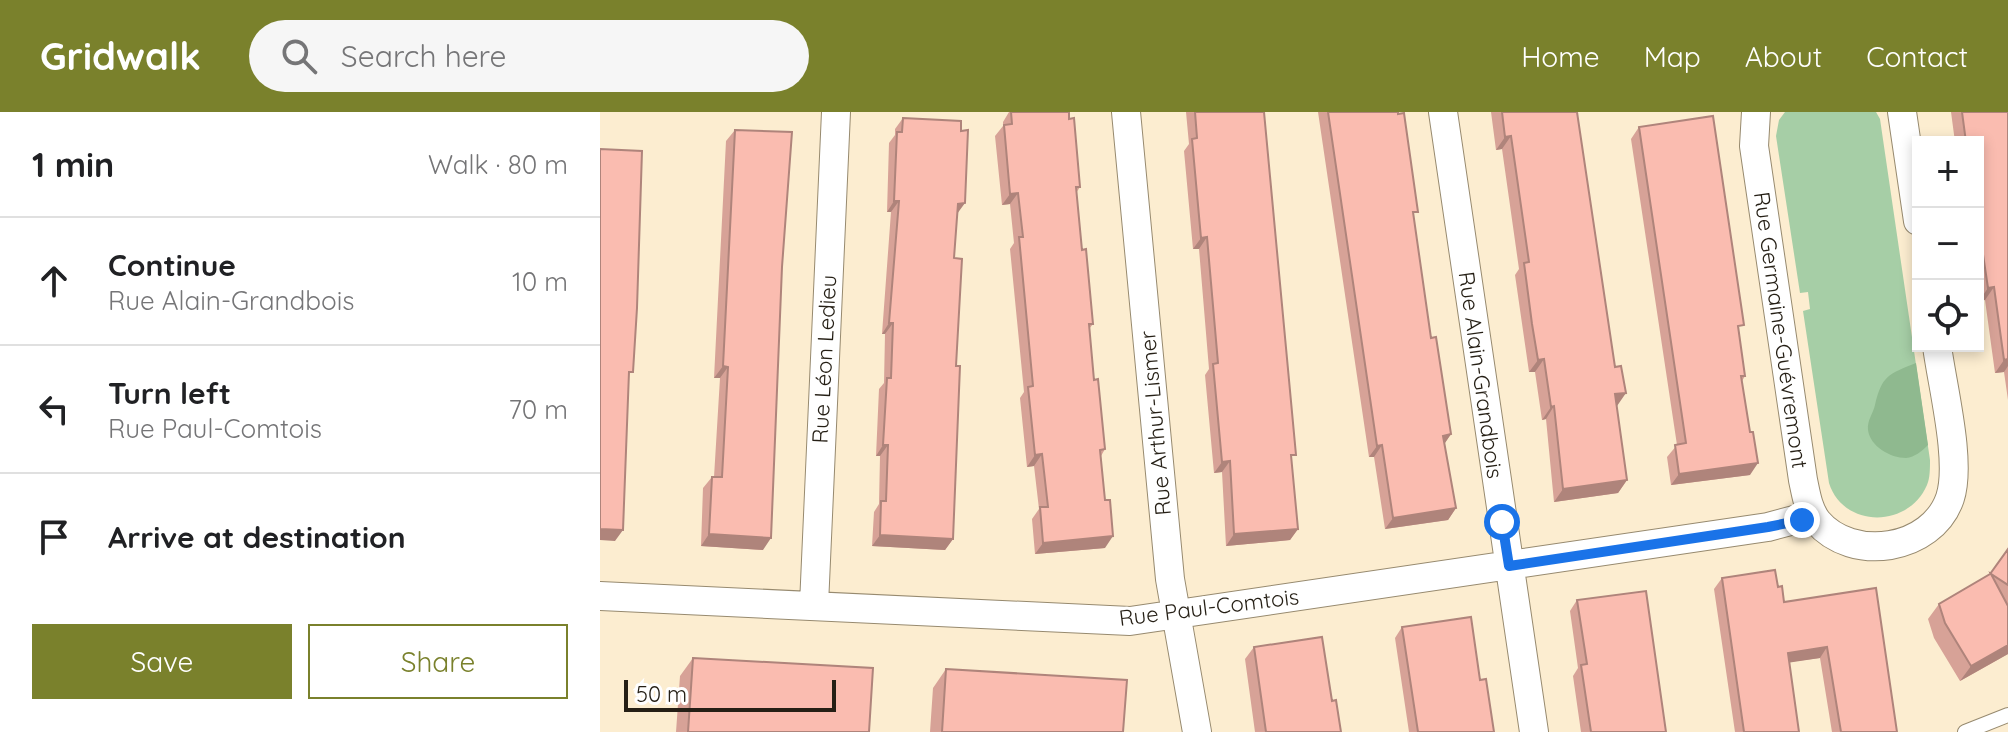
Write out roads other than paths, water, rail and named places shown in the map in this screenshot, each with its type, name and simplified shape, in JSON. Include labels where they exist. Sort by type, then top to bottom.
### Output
[{"type":"street","name":"Rue Léon Ledieu","points":[[814,605],[836,112]]},
{"type":"street","name":"Rue Arthur-Lismer","points":[[1126,112],[1170,579],[1197,732]]},
{"type":"street","name":"Rue Alain-Grandbois","points":[[1443,112],[1534,732]]},
{"type":"street","name":"Rue Germaine-Guévremont","points":[[1756,112],[1754,146],[1803,480],[1813,515]]},
{"type":"street","points":[[1902,112],[1916,208]]},
{"type":"street","points":[[1813,515],[1835,535],[1880,547],[1919,536],[1941,515],[1950,497],[1953,480],[1952,451],[1938,352]]},
{"type":"street","name":"Rue Paul-Comtois","points":[[600,596],[1130,621],[1781,525],[1813,515]]},
{"type":"lane","points":[[1965,732],[2008,715]]}]
